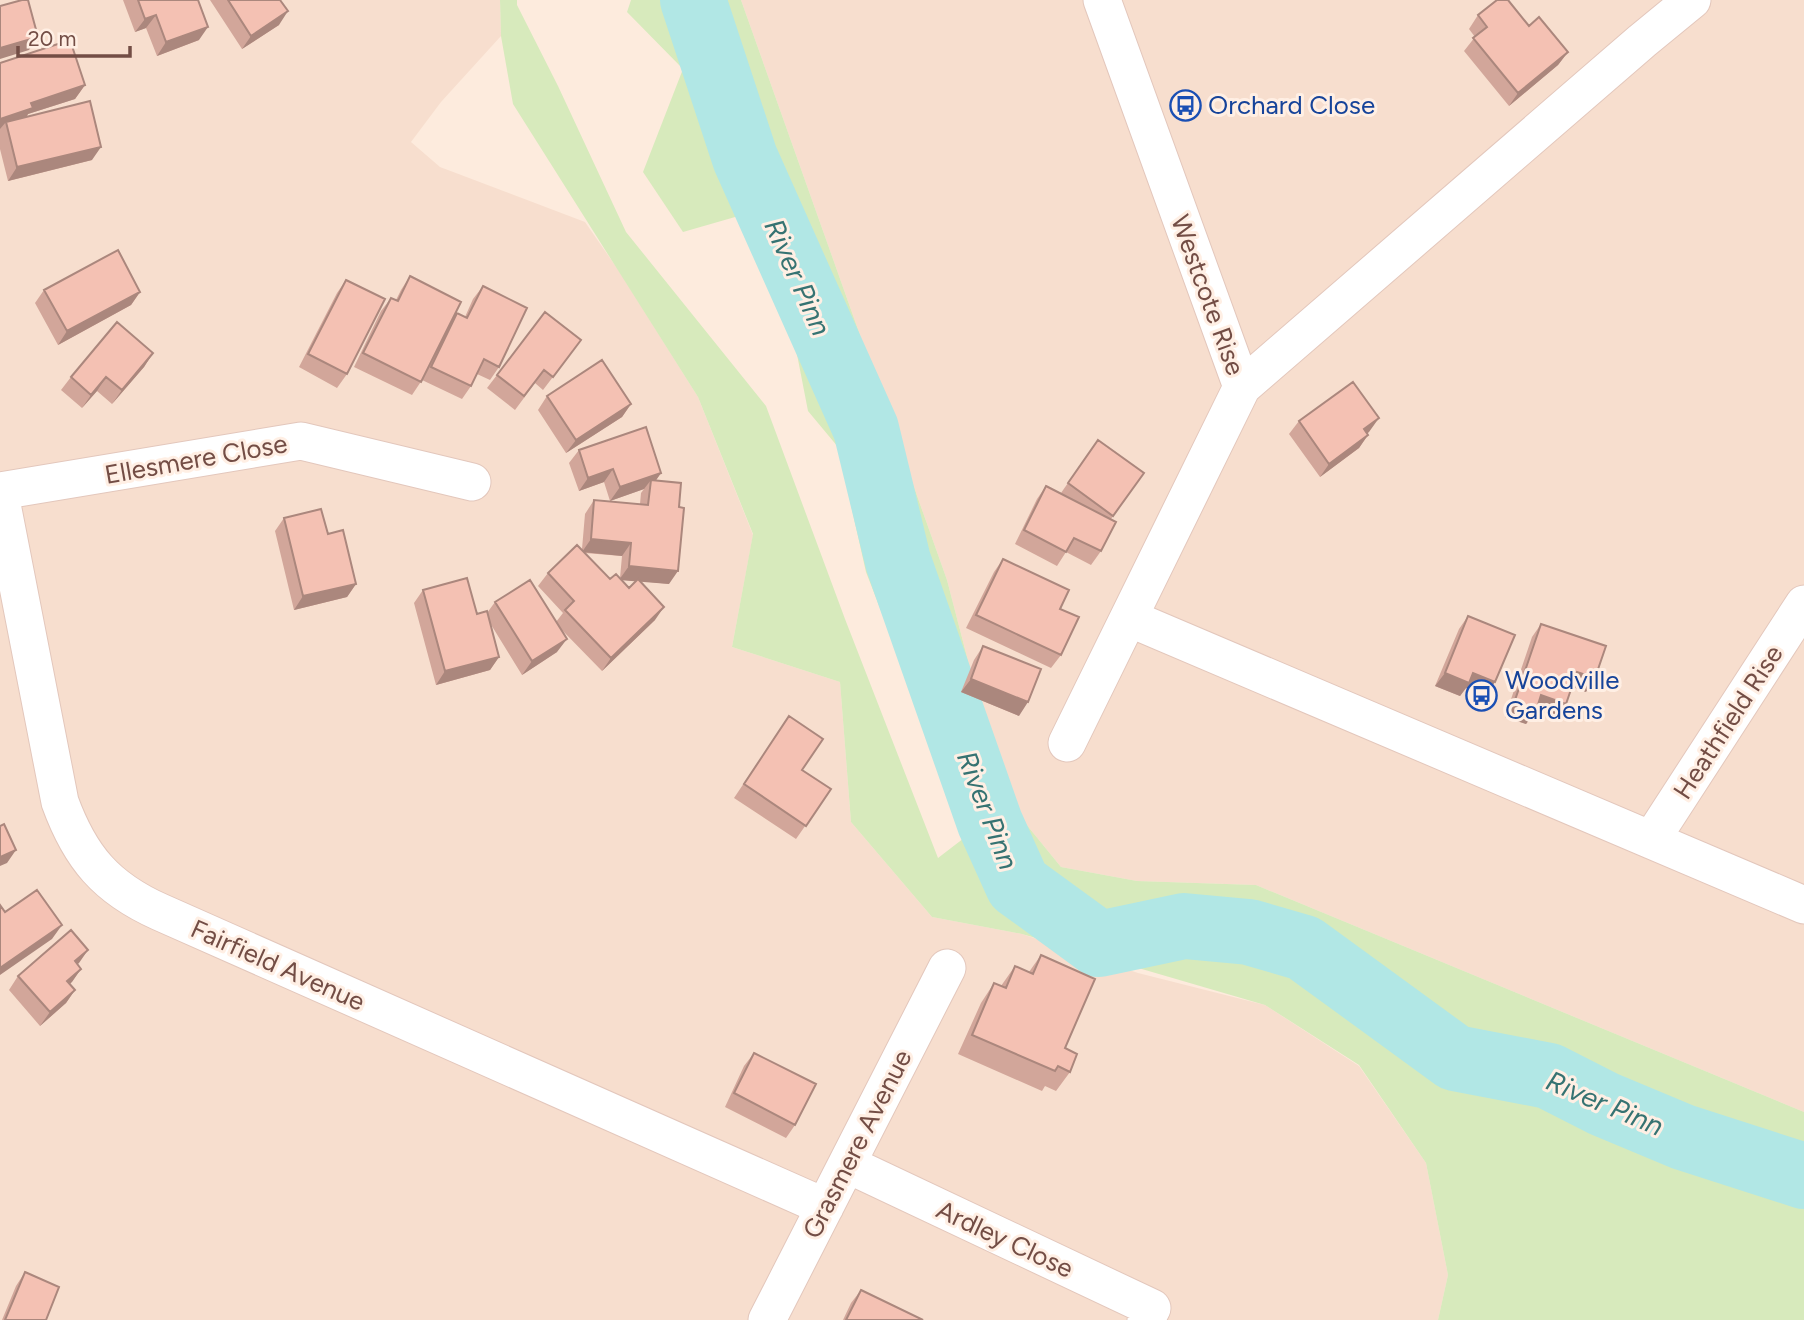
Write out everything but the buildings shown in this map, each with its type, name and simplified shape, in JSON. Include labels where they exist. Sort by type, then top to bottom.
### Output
[{"type":"street","name":"Westcote Rise","points":[[1102,0],[1242,387],[1129,618]]},
{"type":"street","points":[[1242,387],[1692,0]]},
{"type":"street","name":"Ellesmere Close","points":[[0,493],[301,441],[472,482]]},
{"type":"street","name":"Fairfield Avenue","points":[[0,493],[60,802],[81,850],[98,871],[117,888],[137,902],[825,1207]]},
{"type":"street","name":"Heathfield Rise","points":[[1651,841],[1804,604]]},
{"type":"street","points":[[1067,743],[1129,618],[1804,905]]},
{"type":"street","name":"Grasmere Avenue","points":[[767,1320],[947,968]]},
{"type":"street","name":"Ardley Close","points":[[848,1164],[1152,1308],[1146,1320]]},
{"type":"shaded area","points":[[0,0],[500,0],[501,36],[441,102],[411,142],[440,167],[585,222],[619,271],[698,397],[753,535],[732,647],[840,682],[851,822],[932,917],[1022,934],[1138,973],[1265,1005],[1359,1066],[1426,1163],[1448,1275],[1438,1320],[0,1320]]},
{"type":"shaded area","points":[[741,0],[1804,0],[1804,1112],[1256,885],[1137,881],[1061,867],[1021,818],[985,726],[947,580]]},
{"type":"green space","points":[[500,0],[517,0],[517,5],[626,232],[766,406],[938,858],[968,835],[866,572],[838,447],[808,411],[788,308],[749,213],[683,232],[643,172],[683,69],[627,12],[631,0],[741,0],[947,580],[985,726],[1021,818],[1061,867],[1137,881],[1256,885],[1804,1112],[1804,1320],[1438,1320],[1448,1275],[1426,1163],[1359,1065],[1265,1005],[1022,934],[932,917],[851,822],[840,682],[732,647],[753,534],[698,397],[513,104],[501,36]]},
{"type":"waterway","name":"River Pinn","points":[[693,0],[745,158],[866,429],[898,561],[990,823],[1018,885],[1099,944],[1184,926],[1249,932],[1304,948],[1455,1058],[1549,1076],[1604,1104],[1683,1137],[1804,1176]]},
{"type":"place","name":"Orchard Close","points":[[1185,105]]},
{"type":"place","name":"Woodville Gardens","points":[[1482,695]]}]
